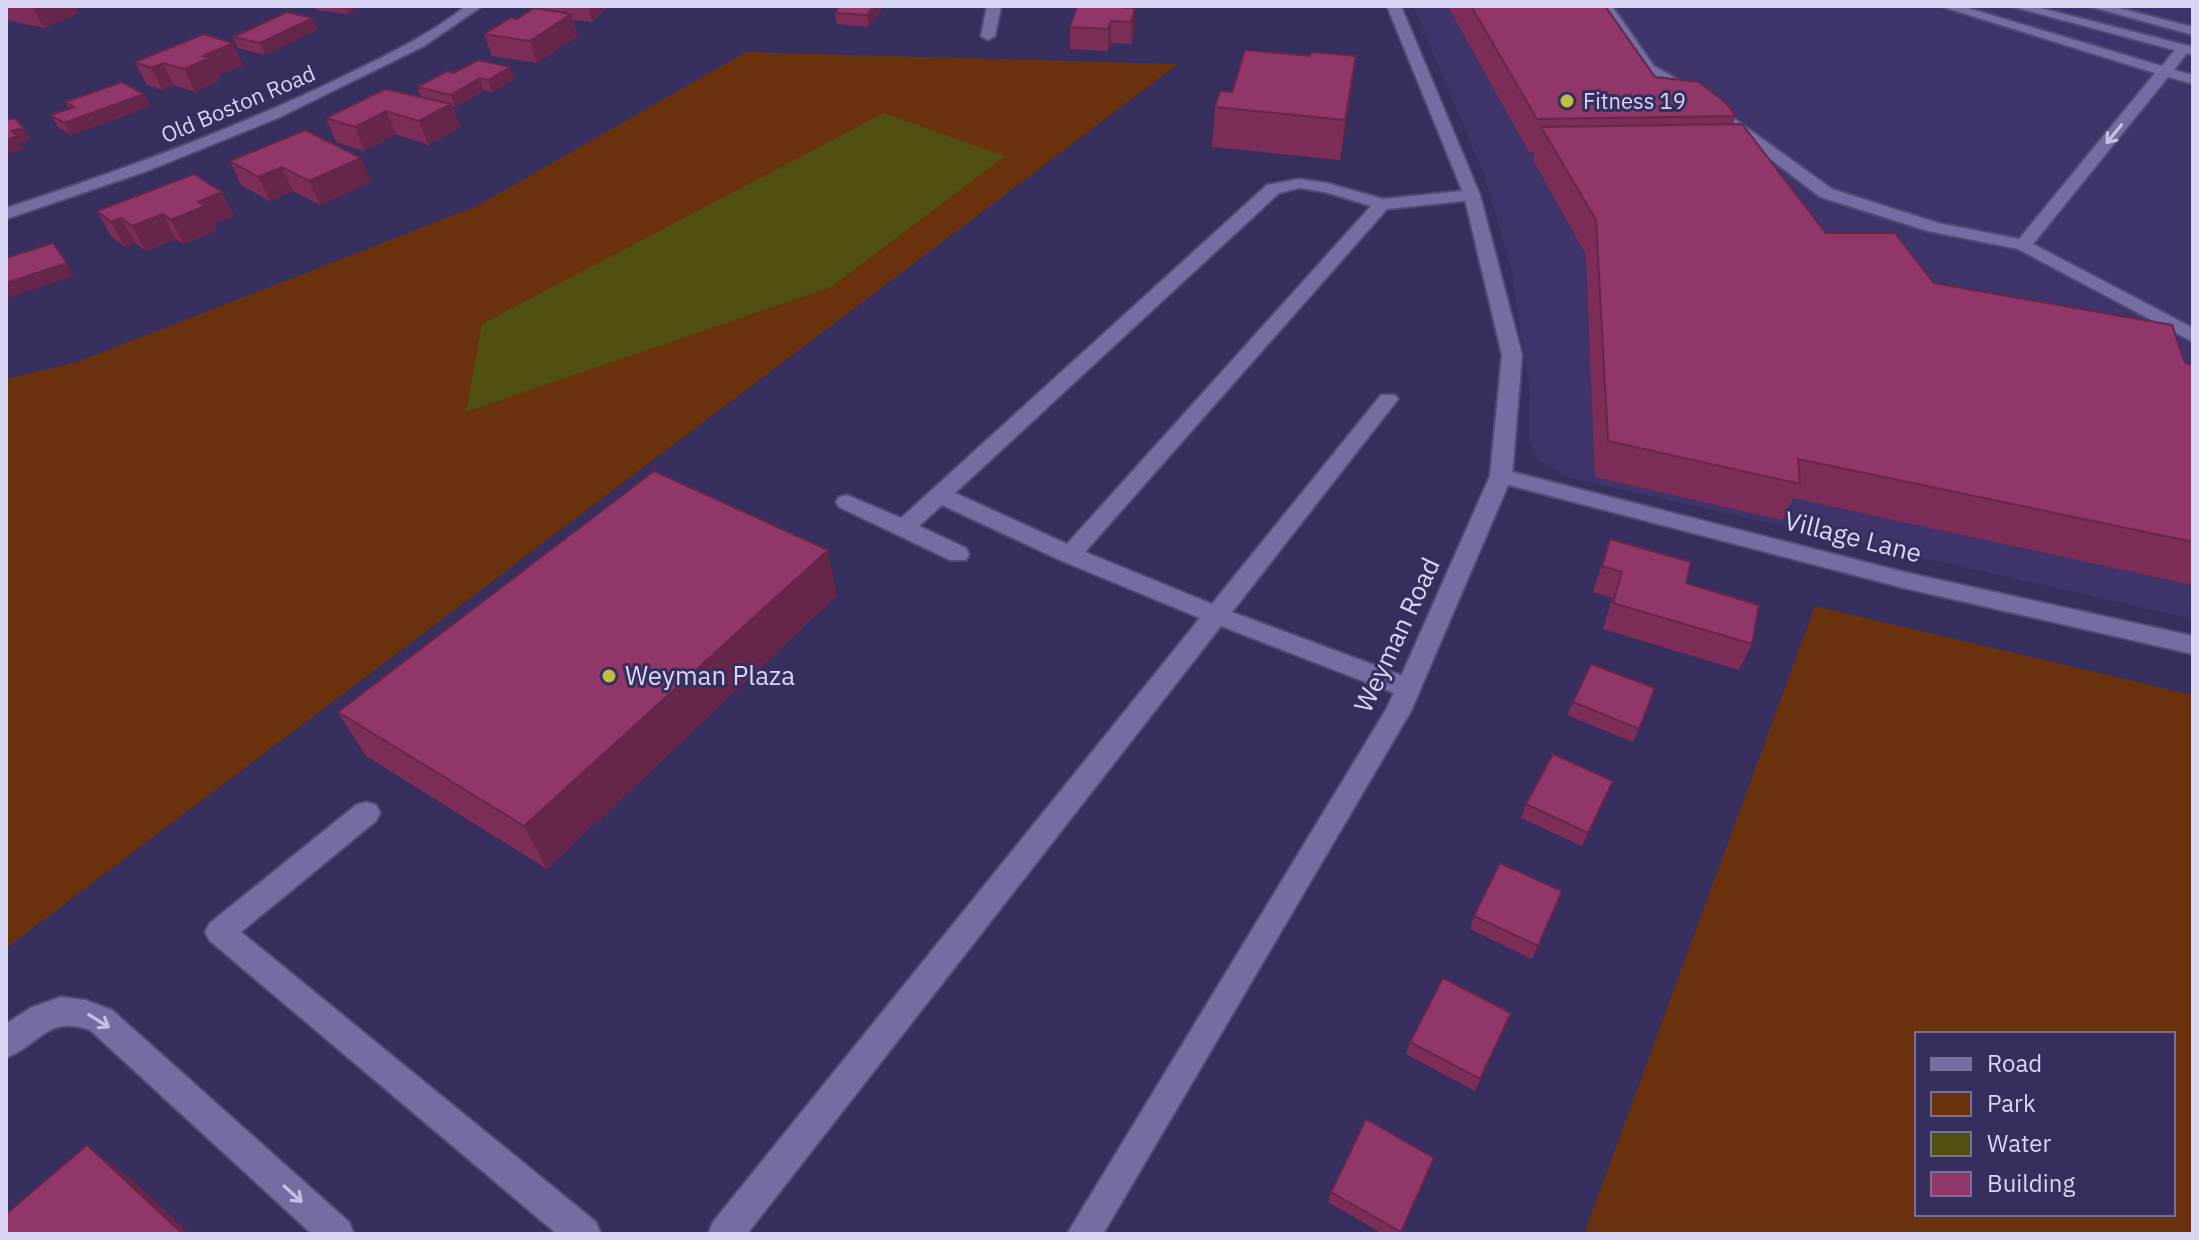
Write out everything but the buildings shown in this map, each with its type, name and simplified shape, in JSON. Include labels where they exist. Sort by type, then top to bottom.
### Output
[{"type":"street","name":"Old Boston Road","points":[[6,214],[126,175],[307,100],[400,53],[475,6]]},
{"type":"street","points":[[988,36],[994,6]]},
{"type":"street","name":"Weyman Road","points":[[1084,1234],[1398,711],[1501,476],[1512,355],[1472,195],[1394,6]]},
{"type":"street","points":[[1605,6],[1649,69],[1690,91],[1826,193],[1934,227],[2023,245],[2193,336]]},
{"type":"street","points":[[1947,6],[2193,80]]},
{"type":"street","points":[[2017,6],[2188,50]]},
{"type":"street","points":[[2095,6],[2193,31]]},
{"type":"street","points":[[2023,245],[2164,73],[2188,50]]},
{"type":"street","points":[[903,528],[1273,189],[1288,183],[1308,184],[1382,204],[1472,195]]},
{"type":"street","points":[[1070,555],[1382,204]]},
{"type":"street","points":[[725,1234],[1388,399]]},
{"type":"street","name":"Village Lane","points":[[1501,476],[1904,580],[2193,645]]},
{"type":"street","points":[[940,495],[1070,555],[1408,688]]},
{"type":"street","points":[[847,502],[958,554]]},
{"type":"street","points":[[366,813],[220,932],[584,1234]]},
{"type":"street","points":[[6,1043],[44,1015],[73,1008],[101,1020],[337,1234]]},
{"type":"shaded area","points":[[1413,6],[2193,6],[2193,619],[1567,477],[1539,461],[1529,441],[1530,392],[1512,272],[1484,174]]},
{"type":"green space","points":[[746,52],[1178,64],[6,948],[6,379],[77,362],[477,206]]},
{"type":"green space","points":[[1815,606],[2193,695],[2193,1234],[1584,1234]]},
{"type":"water","points":[[884,113],[1005,156],[831,287],[466,412],[482,324]]},
{"type":"place","name":"Fitness 19","points":[[1567,101]]},
{"type":"place","name":"Weyman Plaza","points":[[609,676]]}]
